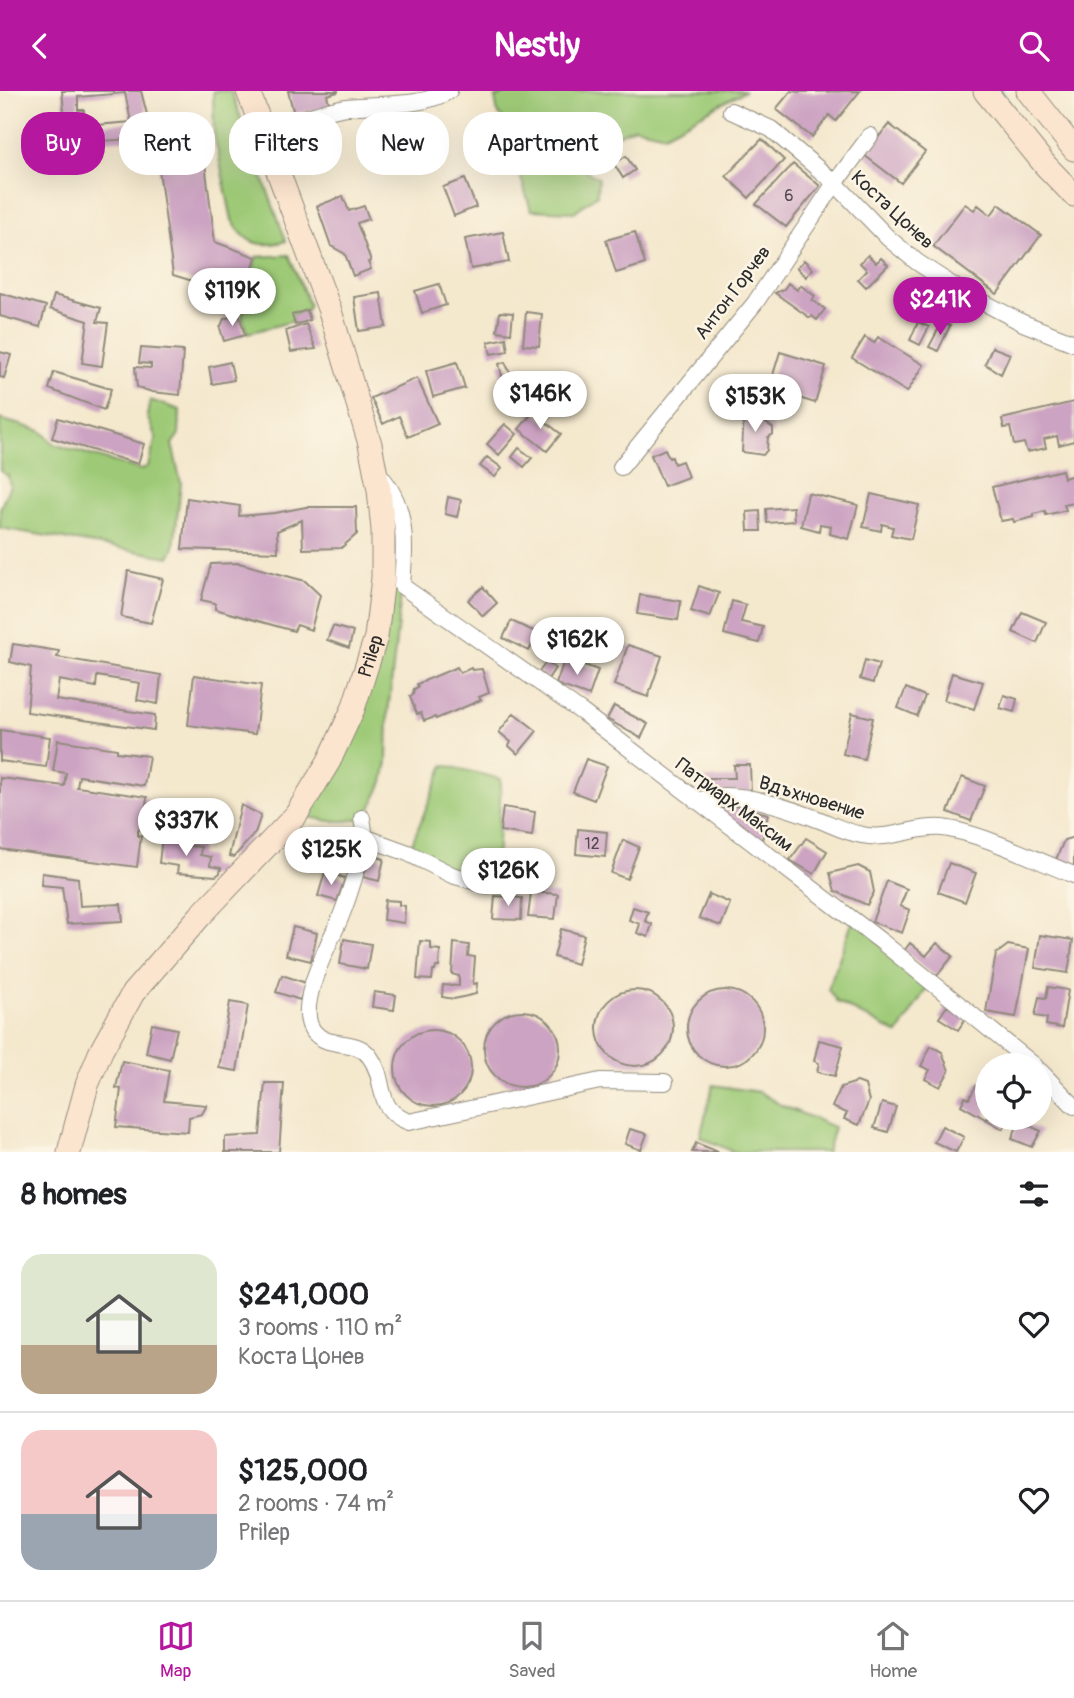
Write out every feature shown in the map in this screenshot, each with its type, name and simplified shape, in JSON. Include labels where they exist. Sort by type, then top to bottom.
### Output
[{"type":"street","name":"Prilep","points":[[248,91],[256,112]]},
{"type":"street","points":[[328,112],[344,107],[388,105],[439,97],[449,91]]},
{"type":"street","points":[[985,91],[1046,166],[1074,195]]},
{"type":"street","points":[[1028,91],[1074,149]]},
{"type":"street","name":"Коста Цонев","points":[[731,111],[771,129],[835,183],[888,237],[917,262],[958,289],[1012,317],[1074,343]]},
{"type":"street","name":"Антон Горчев","points":[[621,467],[755,303],[835,183],[870,136]]},
{"type":"street","name":"Prilep","points":[[69,1152],[87,1085],[101,1051],[133,993],[200,916],[296,815],[329,761],[353,709],[376,636],[383,578],[383,530],[376,469],[330,311],[279,175]]},
{"type":"street","name":"Патриарх Максим","points":[[376,469],[388,483],[406,531],[402,586],[533,676],[882,942],[1019,1053]]},
{"type":"street","name":"Вдъхновение","points":[[696,801],[724,796],[745,799],[810,816],[846,832],[865,836],[887,837],[920,829],[942,828],[977,837],[1074,875]]},
{"type":"street","points":[[362,818],[364,837],[341,915],[319,963],[307,1013],[308,1023],[314,1032],[329,1042],[363,1048],[372,1058],[388,1108],[399,1118],[410,1122],[600,1081],[665,1081]]},
{"type":"street","points":[[364,837],[408,853],[452,875],[487,885]]},
{"type":"street","points":[[1052,1083],[1074,1106]]},
{"type":"green space","points":[[213,91],[231,91],[239,112],[229,112],[229,175],[262,175],[286,241],[255,243],[243,235],[232,220],[215,139]]},
{"type":"green space","points":[[511,91],[745,91],[665,134],[634,127],[623,132],[623,112],[498,112],[495,98]]},
{"type":"green space","points":[[520,175],[593,175],[598,178],[597,195],[574,212],[531,210]]},
{"type":"green space","points":[[289,255],[309,305],[307,310],[293,315],[294,321],[248,333],[242,317],[256,257]]},
{"type":"green space","points":[[150,400],[180,410],[179,434],[172,444],[181,483],[174,547],[169,557],[0,528],[0,509],[10,485],[8,476],[0,471],[0,419],[41,431],[54,444],[141,470],[148,466],[156,438],[147,416]]},
{"type":"green space","points":[[392,493],[402,586],[383,782],[371,808],[362,818],[329,821],[304,816],[363,706]]},
{"type":"green space","points":[[444,765],[501,779],[497,864],[487,885],[408,853]]},
{"type":"green space","points":[[853,920],[931,981],[898,1034],[837,1002],[828,989]]},
{"type":"green space","points":[[713,1085],[759,1092],[781,1105],[834,1127],[827,1152],[734,1152],[700,1137]]},
{"type":"building","points":[[62,91],[141,91],[146,112],[129,112],[125,93],[78,97],[78,110],[84,112],[64,112]]},
{"type":"building","points":[[288,91],[338,91],[327,95],[330,107],[293,112]]},
{"type":"building","points":[[791,91],[860,91],[836,121],[829,115],[812,137],[776,109]]},
{"type":"building","points":[[119,123],[119,140],[105,141],[105,124]]},
{"type":"building","points":[[889,124],[925,152],[901,183],[864,155]]},
{"type":"building","points":[[762,139],[784,160],[749,198],[726,176]]},
{"type":"building","points":[[626,156],[635,170],[623,178],[621,175],[623,158]]},
{"type":"building","points":[[793,164],[820,186],[786,227],[756,204]]},
{"type":"building","points":[[160,175],[206,175],[215,242],[256,257],[245,297],[173,275]]},
{"type":"building","points":[[465,179],[476,207],[454,216],[443,187]]},
{"type":"building","points":[[343,196],[349,211],[364,206],[369,219],[357,223],[371,261],[368,262],[371,269],[353,276],[345,254],[331,246],[317,206]]},
{"type":"building","points":[[965,204],[974,210],[978,205],[991,215],[999,204],[1041,235],[997,294],[933,246]]},
{"type":"building","points":[[503,232],[509,262],[471,269],[465,239]]},
{"type":"building","points":[[635,232],[645,264],[616,273],[606,240]]},
{"type":"building","points":[[868,255],[876,263],[881,258],[888,265],[866,287],[858,279],[867,270],[860,263]]},
{"type":"building","points":[[804,260],[813,269],[806,277],[797,268]]},
{"type":"building","points":[[788,283],[797,290],[800,285],[815,296],[812,300],[825,309],[817,320],[812,316],[810,318],[775,293],[784,289]]},
{"type":"building","points":[[439,284],[446,305],[422,313],[415,291]]},
{"type":"building","points":[[0,293],[46,306],[40,327],[0,316]]},
{"type":"building","points":[[381,293],[386,327],[359,331],[354,297]]},
{"type":"building","points":[[54,295],[101,308],[97,322],[108,323],[102,366],[82,363],[88,321],[50,309]]},
{"type":"building","points":[[307,310],[310,320],[295,325],[292,315]]},
{"type":"building","points":[[500,312],[513,313],[511,333],[497,331]]},
{"type":"building","points":[[526,312],[542,314],[539,346],[523,345]]},
{"type":"building","points":[[239,314],[245,335],[224,341],[220,328],[224,319]]},
{"type":"building","points":[[918,322],[929,327],[920,345],[910,340]]},
{"type":"building","points":[[942,322],[950,326],[938,351],[929,347]]},
{"type":"building","points":[[306,324],[316,349],[291,352],[286,331]]},
{"type":"building","points":[[865,337],[874,343],[878,337],[924,365],[907,392],[852,358]]},
{"type":"building","points":[[506,338],[508,351],[491,354],[488,342]]},
{"type":"building","points":[[992,347],[1010,354],[1001,374],[985,364]]},
{"type":"building","points":[[141,348],[183,351],[180,395],[152,392],[137,387],[135,367],[151,368],[151,364],[139,363]]},
{"type":"building","points":[[0,352],[11,355],[4,378],[0,377]]},
{"type":"building","points":[[780,352],[826,366],[815,403],[796,397],[798,392],[790,390],[789,394],[769,388]]},
{"type":"building","points":[[230,362],[234,380],[212,384],[209,367]]},
{"type":"building","points":[[457,362],[465,388],[433,397],[426,371]]},
{"type":"building","points":[[505,362],[512,377],[503,380],[499,364]]},
{"type":"building","points":[[54,372],[111,389],[104,410],[49,389]]},
{"type":"building","points":[[417,378],[438,424],[408,437],[399,416],[383,424],[371,398]]},
{"type":"building","points":[[1074,402],[1074,441],[1059,445],[1057,436],[1044,439],[1046,448],[1027,452],[1024,443],[1014,445],[1010,427],[1004,428],[1002,419]]},
{"type":"building","points":[[744,411],[759,412],[758,417],[766,418],[766,423],[773,428],[763,455],[742,452]]},
{"type":"building","points":[[533,412],[561,434],[547,451],[519,429]]},
{"type":"building","points":[[58,418],[144,444],[138,464],[52,438]]},
{"type":"building","points":[[505,424],[517,434],[499,455],[487,444]]},
{"type":"building","points":[[519,448],[532,458],[524,467],[512,457]]},
{"type":"building","points":[[665,449],[674,464],[682,461],[688,477],[664,486],[651,455]]},
{"type":"building","points":[[487,457],[502,468],[495,477],[480,466]]},
{"type":"building","points":[[1062,470],[1064,478],[1074,475],[1074,503],[1064,505],[1066,510],[1046,515],[1045,511],[1014,522],[1013,519],[1001,521],[992,487]]},
{"type":"building","points":[[808,493],[858,505],[849,539],[830,534],[831,526],[820,524],[819,531],[801,526]]},
{"type":"building","points":[[871,494],[919,505],[911,539],[891,535],[893,527],[882,524],[881,531],[863,527]]},
{"type":"building","points":[[448,497],[461,500],[457,517],[445,514]]},
{"type":"building","points":[[187,498],[240,506],[239,516],[306,507],[356,507],[357,534],[341,548],[303,549],[302,520],[277,531],[278,552],[182,549]]},
{"type":"building","points":[[793,507],[794,521],[767,523],[766,509]]},
{"type":"building","points":[[760,511],[761,531],[748,531],[747,512]]},
{"type":"building","points":[[239,563],[305,581],[320,595],[311,630],[297,625],[294,631],[215,609],[215,603],[201,600],[211,564]]},
{"type":"building","points":[[128,571],[163,579],[151,623],[121,617]]},
{"type":"building","points":[[699,586],[719,593],[710,617],[691,611]]},
{"type":"building","points":[[483,587],[497,603],[483,616],[468,600]]},
{"type":"building","points":[[640,595],[681,601],[678,620],[637,614]]},
{"type":"building","points":[[732,601],[746,605],[741,622],[763,627],[759,643],[724,634]]},
{"type":"building","points":[[1022,612],[1046,622],[1037,643],[1013,632]]},
{"type":"building","points":[[511,621],[538,633],[529,651],[503,638]]},
{"type":"building","points":[[333,626],[353,632],[349,648],[327,640]]},
{"type":"building","points":[[13,644],[59,651],[57,657],[161,675],[158,704],[137,700],[140,683],[97,676],[96,687],[59,680],[56,700],[155,715],[154,730],[27,712],[31,667],[10,662]]},
{"type":"building","points":[[628,645],[662,656],[648,697],[614,685]]},
{"type":"building","points":[[565,658],[598,670],[589,696],[556,684]]},
{"type":"building","points":[[865,660],[879,664],[873,683],[860,679]]},
{"type":"building","points":[[546,662],[555,668],[548,679],[539,672]]},
{"type":"building","points":[[457,667],[460,673],[471,668],[482,669],[489,693],[479,697],[481,700],[436,719],[435,717],[424,721],[421,713],[417,714],[410,697],[418,687],[417,684]]},
{"type":"building","points":[[952,673],[983,682],[974,709],[944,700]]},
{"type":"building","points":[[194,675],[261,685],[255,734],[188,725]]},
{"type":"building","points":[[906,688],[925,696],[917,716],[898,708]]},
{"type":"building","points":[[1004,695],[1017,699],[1014,712],[1000,708]]},
{"type":"building","points":[[614,706],[648,724],[641,738],[607,719]]},
{"type":"building","points":[[514,713],[537,731],[518,754],[509,746],[511,742],[499,732]]},
{"type":"building","points":[[852,713],[873,718],[864,759],[843,754]]},
{"type":"building","points":[[0,730],[50,737],[46,767],[0,761]]},
{"type":"building","points":[[58,740],[149,756],[144,786],[79,776],[77,787],[147,797],[145,814],[152,815],[150,829],[140,828],[138,831],[138,836],[141,836],[137,867],[0,849],[0,778],[64,786],[66,773],[53,771]]},
{"type":"building","points":[[586,759],[607,766],[594,800],[573,792]]},
{"type":"building","points":[[734,765],[750,765],[751,792],[705,792],[705,778],[735,778]]},
{"type":"building","points":[[962,777],[985,786],[971,821],[948,812]]},
{"type":"building","points":[[727,804],[768,814],[762,840],[719,812]]},
{"type":"building","points":[[241,805],[261,815],[255,833],[234,857],[229,856]]},
{"type":"building","points":[[503,807],[535,812],[532,836],[500,831]]},
{"type":"building","points":[[578,829],[607,832],[605,857],[576,854]]},
{"type":"building","points":[[162,837],[181,839],[180,845],[201,847],[200,855],[211,857],[210,866],[221,868],[220,873],[216,876],[177,873],[178,866],[159,863]]},
{"type":"building","points":[[1074,837],[1074,867],[1056,860],[1064,840]]},
{"type":"building","points":[[806,838],[827,851],[814,874],[790,860]]},
{"type":"building","points":[[623,840],[639,847],[627,879],[611,873]]},
{"type":"building","points":[[371,855],[384,859],[379,881],[363,877]]},
{"type":"building","points":[[949,863],[976,873],[965,902],[938,892]]},
{"type":"building","points":[[858,866],[870,872],[874,892],[867,905],[835,891],[830,873]]},
{"type":"building","points":[[325,872],[345,878],[337,901],[318,896]]},
{"type":"building","points":[[42,873],[78,878],[80,906],[121,904],[123,921],[67,924],[62,887],[41,885]]},
{"type":"building","points":[[887,881],[907,889],[900,906],[910,910],[902,933],[872,922]]},
{"type":"building","points":[[531,892],[558,894],[555,919],[528,917]]},
{"type":"building","points":[[709,894],[730,903],[721,926],[699,918]]},
{"type":"building","points":[[495,896],[522,898],[521,920],[493,919]]},
{"type":"building","points":[[385,900],[399,901],[399,905],[405,906],[404,923],[383,920]]},
{"type":"building","points":[[633,907],[648,912],[645,921],[652,924],[648,937],[637,933],[640,924],[629,920]]},
{"type":"building","points":[[293,927],[317,933],[311,961],[286,955]]},
{"type":"building","points":[[561,929],[584,935],[577,964],[554,957]]},
{"type":"building","points":[[1040,935],[1073,940],[1068,973],[1035,968]]},
{"type":"building","points":[[344,939],[371,944],[367,969],[340,964]]},
{"type":"building","points":[[420,941],[431,942],[431,949],[440,950],[439,967],[433,971],[432,980],[417,979]]},
{"type":"building","points":[[454,943],[469,945],[468,956],[475,957],[473,984],[477,983],[476,994],[454,999],[442,997],[443,985],[459,986],[459,976],[452,974]]},
{"type":"building","points":[[910,943],[926,956],[937,943],[953,956],[936,977],[904,951]]},
{"type":"building","points":[[1008,945],[1029,949],[1016,1017],[986,1012],[996,954]]},
{"type":"building","points":[[282,975],[306,983],[300,1000],[276,992]]},
{"type":"building","points":[[1048,987],[1068,990],[1062,1028],[1046,1025],[1047,1018],[1035,1016],[1039,997],[1046,998]]},
{"type":"building","points":[[635,990],[649,993],[662,1001],[670,1014],[673,1028],[670,1042],[662,1055],[649,1063],[635,1066],[621,1063],[608,1055],[600,1042],[597,1028],[600,1014],[608,1001],[621,993]]},
{"type":"building","points":[[725,990],[739,993],[752,1001],[760,1014],[763,1028],[760,1042],[752,1055],[739,1063],[725,1066],[711,1063],[698,1055],[690,1042],[687,1028],[690,1014],[698,1001],[711,993]]},
{"type":"building","points":[[374,992],[396,995],[394,1010],[372,1007]]},
{"type":"building","points":[[230,1002],[248,1005],[237,1071],[219,1068]]},
{"type":"building","points":[[947,1006],[966,1018],[958,1030],[939,1018]]},
{"type":"building","points":[[522,1011],[536,1014],[549,1022],[557,1035],[560,1049],[557,1063],[549,1076],[536,1084],[522,1087],[508,1084],[495,1076],[487,1063],[484,1049],[487,1035],[495,1022],[508,1014]]},
{"type":"building","points":[[152,1024],[177,1029],[170,1059],[146,1053]]},
{"type":"building","points":[[433,1030],[447,1033],[460,1041],[468,1054],[471,1068],[468,1082],[460,1095],[447,1103],[433,1106],[419,1103],[406,1095],[398,1082],[395,1068],[398,1054],[406,1041],[419,1033]]},
{"type":"building","points":[[819,1040],[843,1046],[835,1076],[817,1072],[819,1063],[814,1061]]},
{"type":"building","points":[[931,1046],[942,1052],[949,1071],[940,1087],[925,1079],[930,1070],[921,1066]]},
{"type":"building","points":[[122,1061],[169,1070],[164,1101],[207,1105],[202,1114],[189,1117],[188,1132],[116,1127],[121,1089],[116,1088]]},
{"type":"building","points":[[857,1082],[865,1085],[869,1101],[859,1125],[844,1119],[847,1113],[832,1107],[841,1087]]},
{"type":"building","points":[[265,1083],[284,1083],[279,1152],[225,1152],[225,1137],[260,1135]]},
{"type":"building","points":[[975,1088],[975,1113],[961,1105],[965,1097],[969,1099]]},
{"type":"building","points":[[882,1103],[896,1107],[888,1132],[874,1128]]},
{"type":"building","points":[[942,1126],[964,1137],[956,1152],[934,1142]]},
{"type":"building","points":[[630,1129],[647,1134],[641,1150],[625,1144]]},
{"type":"building","points":[[1016,1130],[1041,1131],[1032,1147],[1012,1139]]},
{"type":"building","points":[[696,1143],[719,1152],[692,1152]]},
{"type":"waterway","points":[[1000,91],[1006,100]]}]
